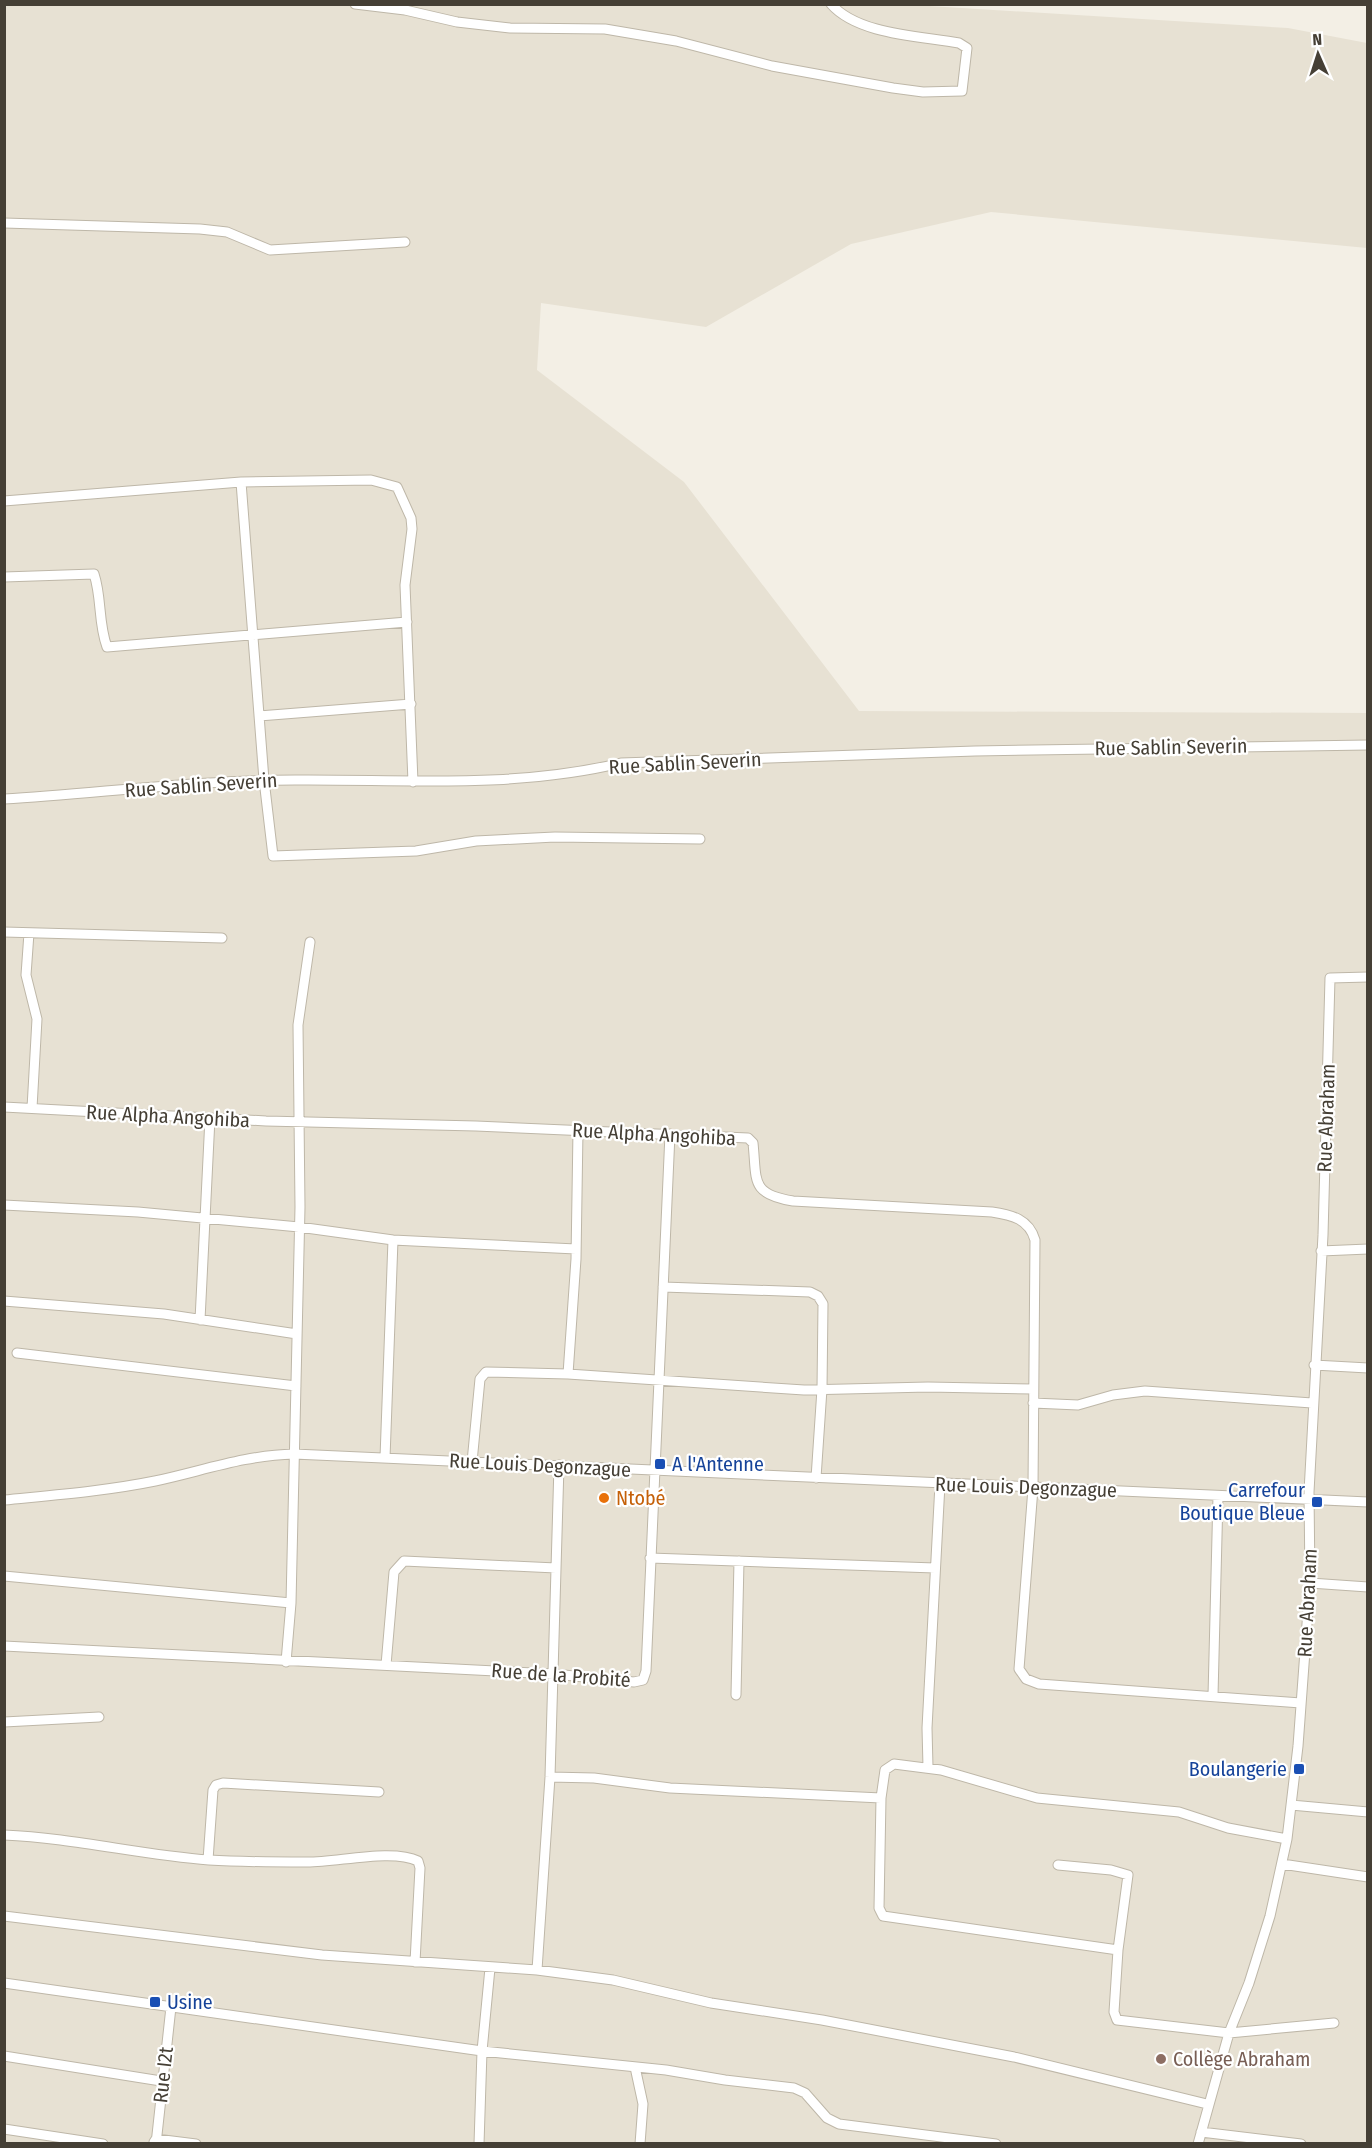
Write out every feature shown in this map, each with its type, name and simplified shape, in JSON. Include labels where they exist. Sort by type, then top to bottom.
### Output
[{"type":"street","points":[[355,4],[405,10],[457,22],[510,28],[605,29],[676,41],[772,66],[893,88],[923,92],[962,91],[967,48],[959,43],[867,27],[842,15],[831,4]]},
{"type":"street","points":[[4,223],[200,229],[227,232],[270,249],[405,242]]},
{"type":"street","points":[[4,501],[241,482],[371,480],[390,483],[397,487],[411,518],[405,585],[412,782]]},
{"type":"street","points":[[241,482],[271,854],[278,858],[416,851],[476,841],[555,837],[700,839]]},
{"type":"street","points":[[4,577],[94,574],[98,585],[101,632],[106,646],[407,622]]},
{"type":"street","points":[[259,716],[411,704]]},
{"type":"street","name":"Rue Sablin Severin","points":[[4,799],[264,780],[476,781],[552,775],[633,762],[987,750],[1368,745]]},
{"type":"street","points":[[4,932],[222,938]]},
{"type":"street","points":[[29,933],[26,975],[37,1009],[32,1108]]},
{"type":"street","points":[[286,1662],[291,1603],[297,1334],[300,1122],[298,1025],[310,942]]},
{"type":"street","name":"Rue Abraham","points":[[1198,2144],[1207,2104],[1229,2033],[1261,1946],[1287,1839],[1310,1583],[1309,1499],[1312,1403],[1321,1251],[1330,978],[1368,978]]},
{"type":"street","name":"Rue Alpha Angohiba","points":[[4,1107],[300,1122],[578,1130],[748,1138],[753,1143],[760,1188],[768,1196],[793,1201],[992,1212],[1020,1220],[1030,1226],[1035,1240],[1033,1488],[1019,1669],[1026,1679],[1039,1684],[1301,1703]]},
{"type":"street","points":[[200,1320],[210,1118]]},
{"type":"street","points":[[568,1374],[576,1250],[578,1130]]},
{"type":"street","name":"Rue de la Probité","points":[[4,1646],[88,1648],[286,1662],[554,1674],[634,1682],[643,1680],[646,1671],[657,1380],[670,1134]]},
{"type":"street","points":[[4,1204],[299,1227],[393,1240],[576,1250]]},
{"type":"street","points":[[385,1458],[393,1240]]},
{"type":"street","points":[[1321,1251],[1368,1249]]},
{"type":"street","points":[[663,1287],[810,1292],[818,1296],[823,1304],[822,1389],[816,1478]]},
{"type":"street","points":[[4,1300],[164,1314],[297,1334]]},
{"type":"street","points":[[17,1353],[296,1386]]},
{"type":"street","points":[[1314,1365],[1368,1368]]},
{"type":"street","points":[[472,1461],[480,1379],[486,1372],[568,1374],[804,1390],[1033,1389]]},
{"type":"street","points":[[1033,1403],[1078,1405],[1113,1395],[1145,1392],[1312,1403]]},
{"type":"street","name":"Rue Louis Degonzague","points":[[4,1500],[144,1483],[268,1454],[294,1454],[1368,1502]]},
{"type":"street","points":[[537,1970],[550,1778],[559,1465]]},
{"type":"street","points":[[928,1767],[927,1728],[940,1484]]},
{"type":"street","points":[[1214,1696],[1218,1496]]},
{"type":"street","points":[[650,1558],[935,1568]]},
{"type":"street","points":[[386,1665],[394,1572],[404,1561],[556,1568]]},
{"type":"street","points":[[736,1695],[739,1561]]},
{"type":"street","points":[[4,1576],[291,1603]]},
{"type":"street","points":[[1310,1583],[1368,1587]]},
{"type":"street","points":[[4,1722],[99,1717]]},
{"type":"street","points":[[1118,1950],[883,1916],[879,1908],[881,1798],[885,1770],[888,1766],[894,1764],[928,1767],[1037,1798],[1179,1812],[1228,1828],[1287,1839]]},
{"type":"street","points":[[550,1778],[594,1778],[670,1788],[881,1798]]},
{"type":"street","points":[[208,1860],[213,1790],[216,1785],[223,1783],[379,1792]]},
{"type":"street","points":[[1291,1805],[1368,1812]]},
{"type":"street","points":[[4,1835],[93,1842],[208,1860],[319,1863],[409,1857],[418,1861],[420,1868],[415,1962]]},
{"type":"street","points":[[1282,1864],[1368,1877]]},
{"type":"street","points":[[1058,1865],[1111,1870],[1128,1875],[1118,1950],[1114,2012],[1117,2019],[1229,2033],[1334,2023]]},
{"type":"street","points":[[4,1916],[322,1955],[537,1970],[613,1980],[711,2003],[948,2043],[1207,2104]]},
{"type":"street","points":[[479,2144],[482,2051],[490,1968]]},
{"type":"street","points":[[4,1983],[482,2051],[635,2067],[794,2088],[805,2093],[827,2118],[852,2127],[996,2144]]},
{"type":"street","name":"Rue I2t","points":[[155,2142],[171,2007]]},
{"type":"street","points":[[4,2056],[161,2080]]},
{"type":"street","points":[[635,2067],[643,2104],[640,2144]]},
{"type":"street","points":[[4,2129],[103,2144]]},
{"type":"street","points":[[1201,2132],[1301,2144]]},
{"type":"street","points":[[155,2142],[195,2144]]},
{"type":"shaded area","points":[[897,4],[1288,28],[1367,43],[1367,248],[991,212],[851,244],[706,327],[541,303],[537,370],[684,482],[859,711],[1367,713],[1367,2143],[5,2144],[5,5]]},
{"type":"place","name":"A l'Antenne","points":[[660,1464]]},
{"type":"place","name":"Ntobé","points":[[604,1498]]},
{"type":"place","name":"Carrefour Boutique Bleue","points":[[1317,1502]]},
{"type":"place","name":"Boulangerie","points":[[1299,1769]]},
{"type":"place","name":"Usine","points":[[155,2002]]},
{"type":"place","name":"Collège Abraham","points":[[1161,2059]]}]
